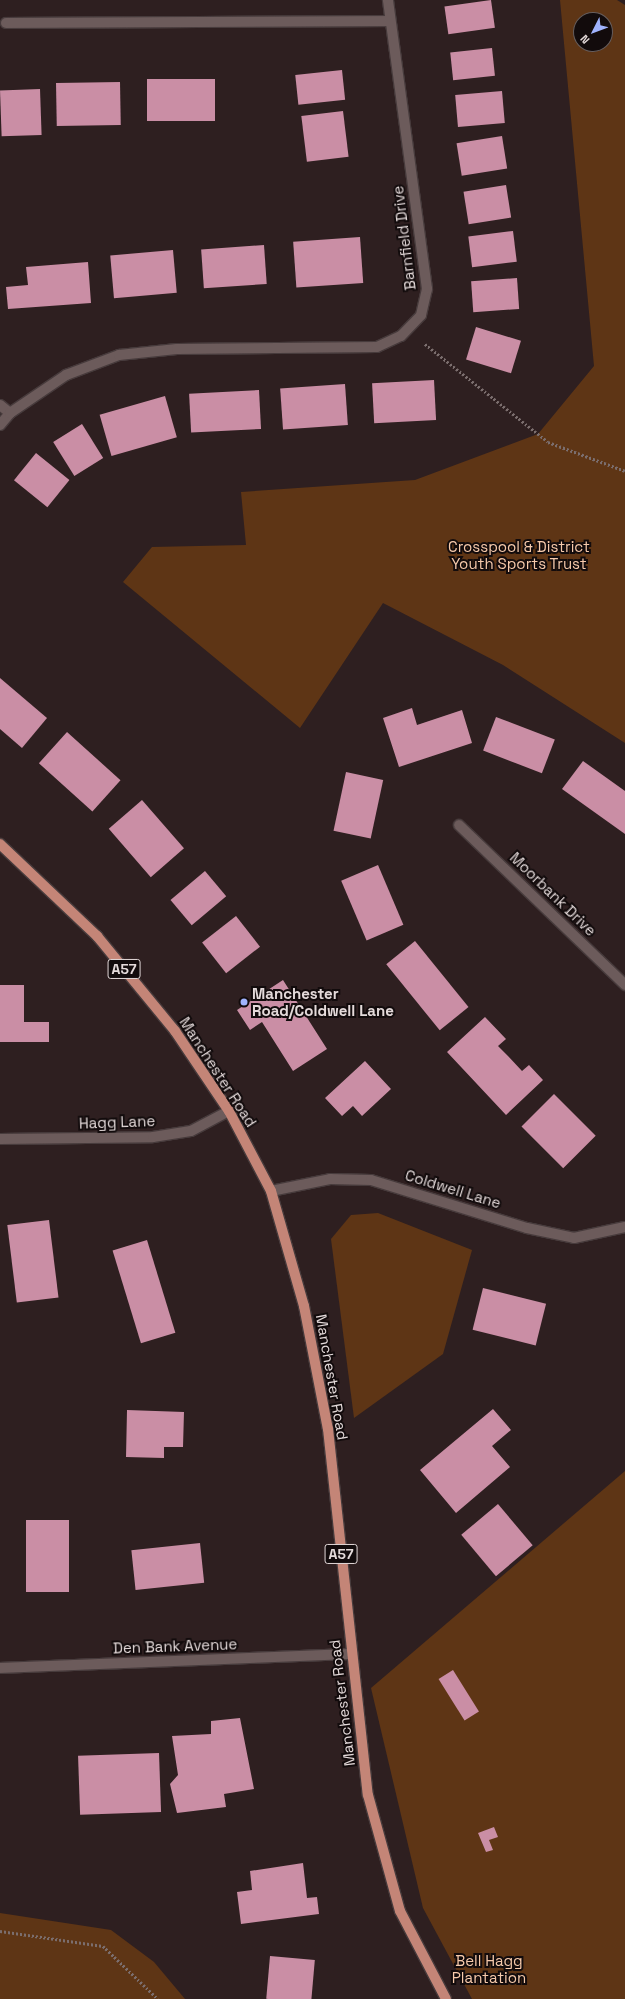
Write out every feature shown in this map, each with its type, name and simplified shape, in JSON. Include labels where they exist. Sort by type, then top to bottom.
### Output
[{"type":"main road","name":"Manchester Road","points":[[0,844],[96,936],[175,1031],[229,1111],[271,1191],[304,1306],[328,1429],[351,1654],[368,1796],[400,1911],[446,1999]]},
{"type":"street","name":"Barnfield Drive","points":[[0,425],[10,413],[66,375],[119,355],[177,349],[377,347],[407,330],[421,315],[427,289],[388,0]]},
{"type":"street","points":[[6,23],[390,21]]},
{"type":"street","points":[[0,405],[10,413]]},
{"type":"street","name":"Moorbank Drive","points":[[460,825],[625,985]]},
{"type":"street","name":"Hagg Lane","points":[[0,1139],[153,1137],[191,1131],[229,1111]]},
{"type":"street","name":"Coldwell Lane","points":[[271,1191],[330,1178],[371,1180],[527,1228],[574,1238],[625,1227]]},
{"type":"street","name":"Den Bank Avenue","points":[[0,1668],[351,1654]]},
{"type":"path","points":[[407,330],[548,442],[625,471]]},
{"type":"path","points":[[0,1931],[103,1946],[158,1999]]},
{"type":"green space","name":"Crosspool & District Youth Sports Trust","points":[[560,0],[617,0],[625,5],[625,743],[503,665],[383,603],[300,728],[123,582],[152,547],[246,545],[241,492],[415,480],[538,434],[594,366]]},
{"type":"green space","points":[[378,1213],[472,1250],[443,1354],[354,1418],[331,1239],[351,1215]]},
{"type":"green space","name":"Bell Hagg Plantation","points":[[625,1471],[625,1999],[472,1999],[423,1908],[371,1688]]},
{"type":"green space","points":[[0,1913],[111,1930],[154,1962],[185,1999],[0,1999]]},
{"type":"building","points":[[491,0],[495,28],[448,34],[444,7]]},
{"type":"building","points":[[492,48],[495,76],[453,80],[450,52]]},
{"type":"building","points":[[342,70],[345,100],[298,105],[295,75]]},
{"type":"building","points":[[147,79],[215,79],[215,121],[147,121]]},
{"type":"building","points":[[120,82],[121,125],[57,126],[56,83]]},
{"type":"building","points":[[40,89],[42,135],[2,136],[0,90]]},
{"type":"building","points":[[502,91],[505,123],[458,127],[455,95]]},
{"type":"building","points":[[343,111],[349,157],[307,162],[301,116]]},
{"type":"building","points":[[502,136],[507,169],[462,176],[457,143]]},
{"type":"building","points":[[506,185],[511,218],[469,224],[464,192]]},
{"type":"building","points":[[513,231],[517,262],[472,267],[468,236]]},
{"type":"building","points":[[360,237],[363,283],[296,288],[293,242]]},
{"type":"building","points":[[264,245],[267,284],[204,288],[201,249]]},
{"type":"building","points":[[173,250],[177,293],[114,298],[110,255]]},
{"type":"building","points":[[88,262],[91,303],[8,309],[6,287],[28,285],[26,267]]},
{"type":"building","points":[[517,278],[519,309],[473,312],[471,281]]},
{"type":"building","points":[[476,327],[521,341],[511,373],[466,360]]},
{"type":"building","points":[[434,380],[436,420],[374,423],[372,383]]},
{"type":"building","points":[[345,384],[348,425],[283,429],[280,389]]},
{"type":"building","points":[[259,390],[261,429],[191,433],[189,394]]},
{"type":"building","points":[[165,396],[177,437],[111,456],[100,415]]},
{"type":"building","points":[[82,424],[103,458],[74,476],[53,442]]},
{"type":"building","points":[[36,453],[69,480],[47,507],[14,480]]},
{"type":"building","points":[[0,678],[47,718],[22,748],[0,729]]},
{"type":"building","points":[[412,708],[417,725],[462,710],[472,743],[399,767],[383,718]]},
{"type":"building","points":[[496,717],[555,740],[542,773],[483,751]]},
{"type":"building","points":[[67,732],[121,780],[92,811],[39,763]]},
{"type":"building","points":[[583,761],[625,791],[625,834],[562,789]]},
{"type":"building","points":[[346,772],[383,780],[371,839],[334,831]]},
{"type":"building","points":[[142,800],[184,848],[151,877],[109,829]]},
{"type":"building","points":[[378,865],[403,925],[367,940],[341,881]]},
{"type":"building","points":[[205,871],[226,896],[192,925],[171,900]]},
{"type":"building","points":[[236,916],[260,947],[226,973],[202,942]]},
{"type":"building","points":[[415,941],[468,1007],[440,1030],[386,964]]},
{"type":"building","points":[[283,980],[327,1049],[293,1071],[262,1022],[250,1030],[237,1010]]},
{"type":"building","points":[[0,985],[24,985],[24,1022],[49,1022],[49,1042],[0,1042]]},
{"type":"building","points":[[485,1017],[506,1039],[498,1046],[522,1071],[529,1065],[543,1080],[506,1115],[447,1052]]},
{"type":"building","points":[[365,1061],[391,1089],[362,1116],[353,1106],[342,1116],[325,1098]]},
{"type":"building","points":[[554,1094],[596,1136],[563,1168],[521,1127]]},
{"type":"building","points":[[49,1220],[59,1297],[17,1303],[7,1225]]},
{"type":"building","points":[[147,1240],[175,1333],[141,1343],[113,1251]]},
{"type":"building","points":[[483,1288],[546,1304],[536,1345],[473,1330]]},
{"type":"building","points":[[493,1409],[511,1430],[492,1446],[510,1467],[456,1513],[420,1470]]},
{"type":"building","points":[[127,1410],[184,1412],[183,1447],[164,1447],[164,1458],[126,1457]]},
{"type":"building","points":[[498,1504],[533,1545],[496,1576],[461,1535]]},
{"type":"building","points":[[26,1520],[69,1520],[69,1592],[26,1592]]},
{"type":"building","points":[[200,1543],[204,1583],[136,1590],[131,1550]]},
{"type":"building","points":[[453,1670],[479,1712],[465,1721],[439,1679]]},
{"type":"building","points":[[240,1718],[254,1789],[224,1794],[226,1807],[177,1813],[170,1784],[178,1775],[172,1736],[211,1734],[211,1721]]},
{"type":"building","points":[[159,1753],[161,1812],[80,1815],[78,1756]]},
{"type":"building","points":[[494,1827],[498,1837],[489,1840],[493,1850],[486,1852],[478,1833]]},
{"type":"building","points":[[303,1863],[307,1898],[317,1897],[319,1914],[241,1924],[237,1892],[252,1890],[250,1871]]},
{"type":"building","points":[[270,1956],[315,1960],[311,1999],[266,1999]]},
{"type":"place","name":"Manchester Road/Coldwell Lane","points":[[244,1002]]}]
